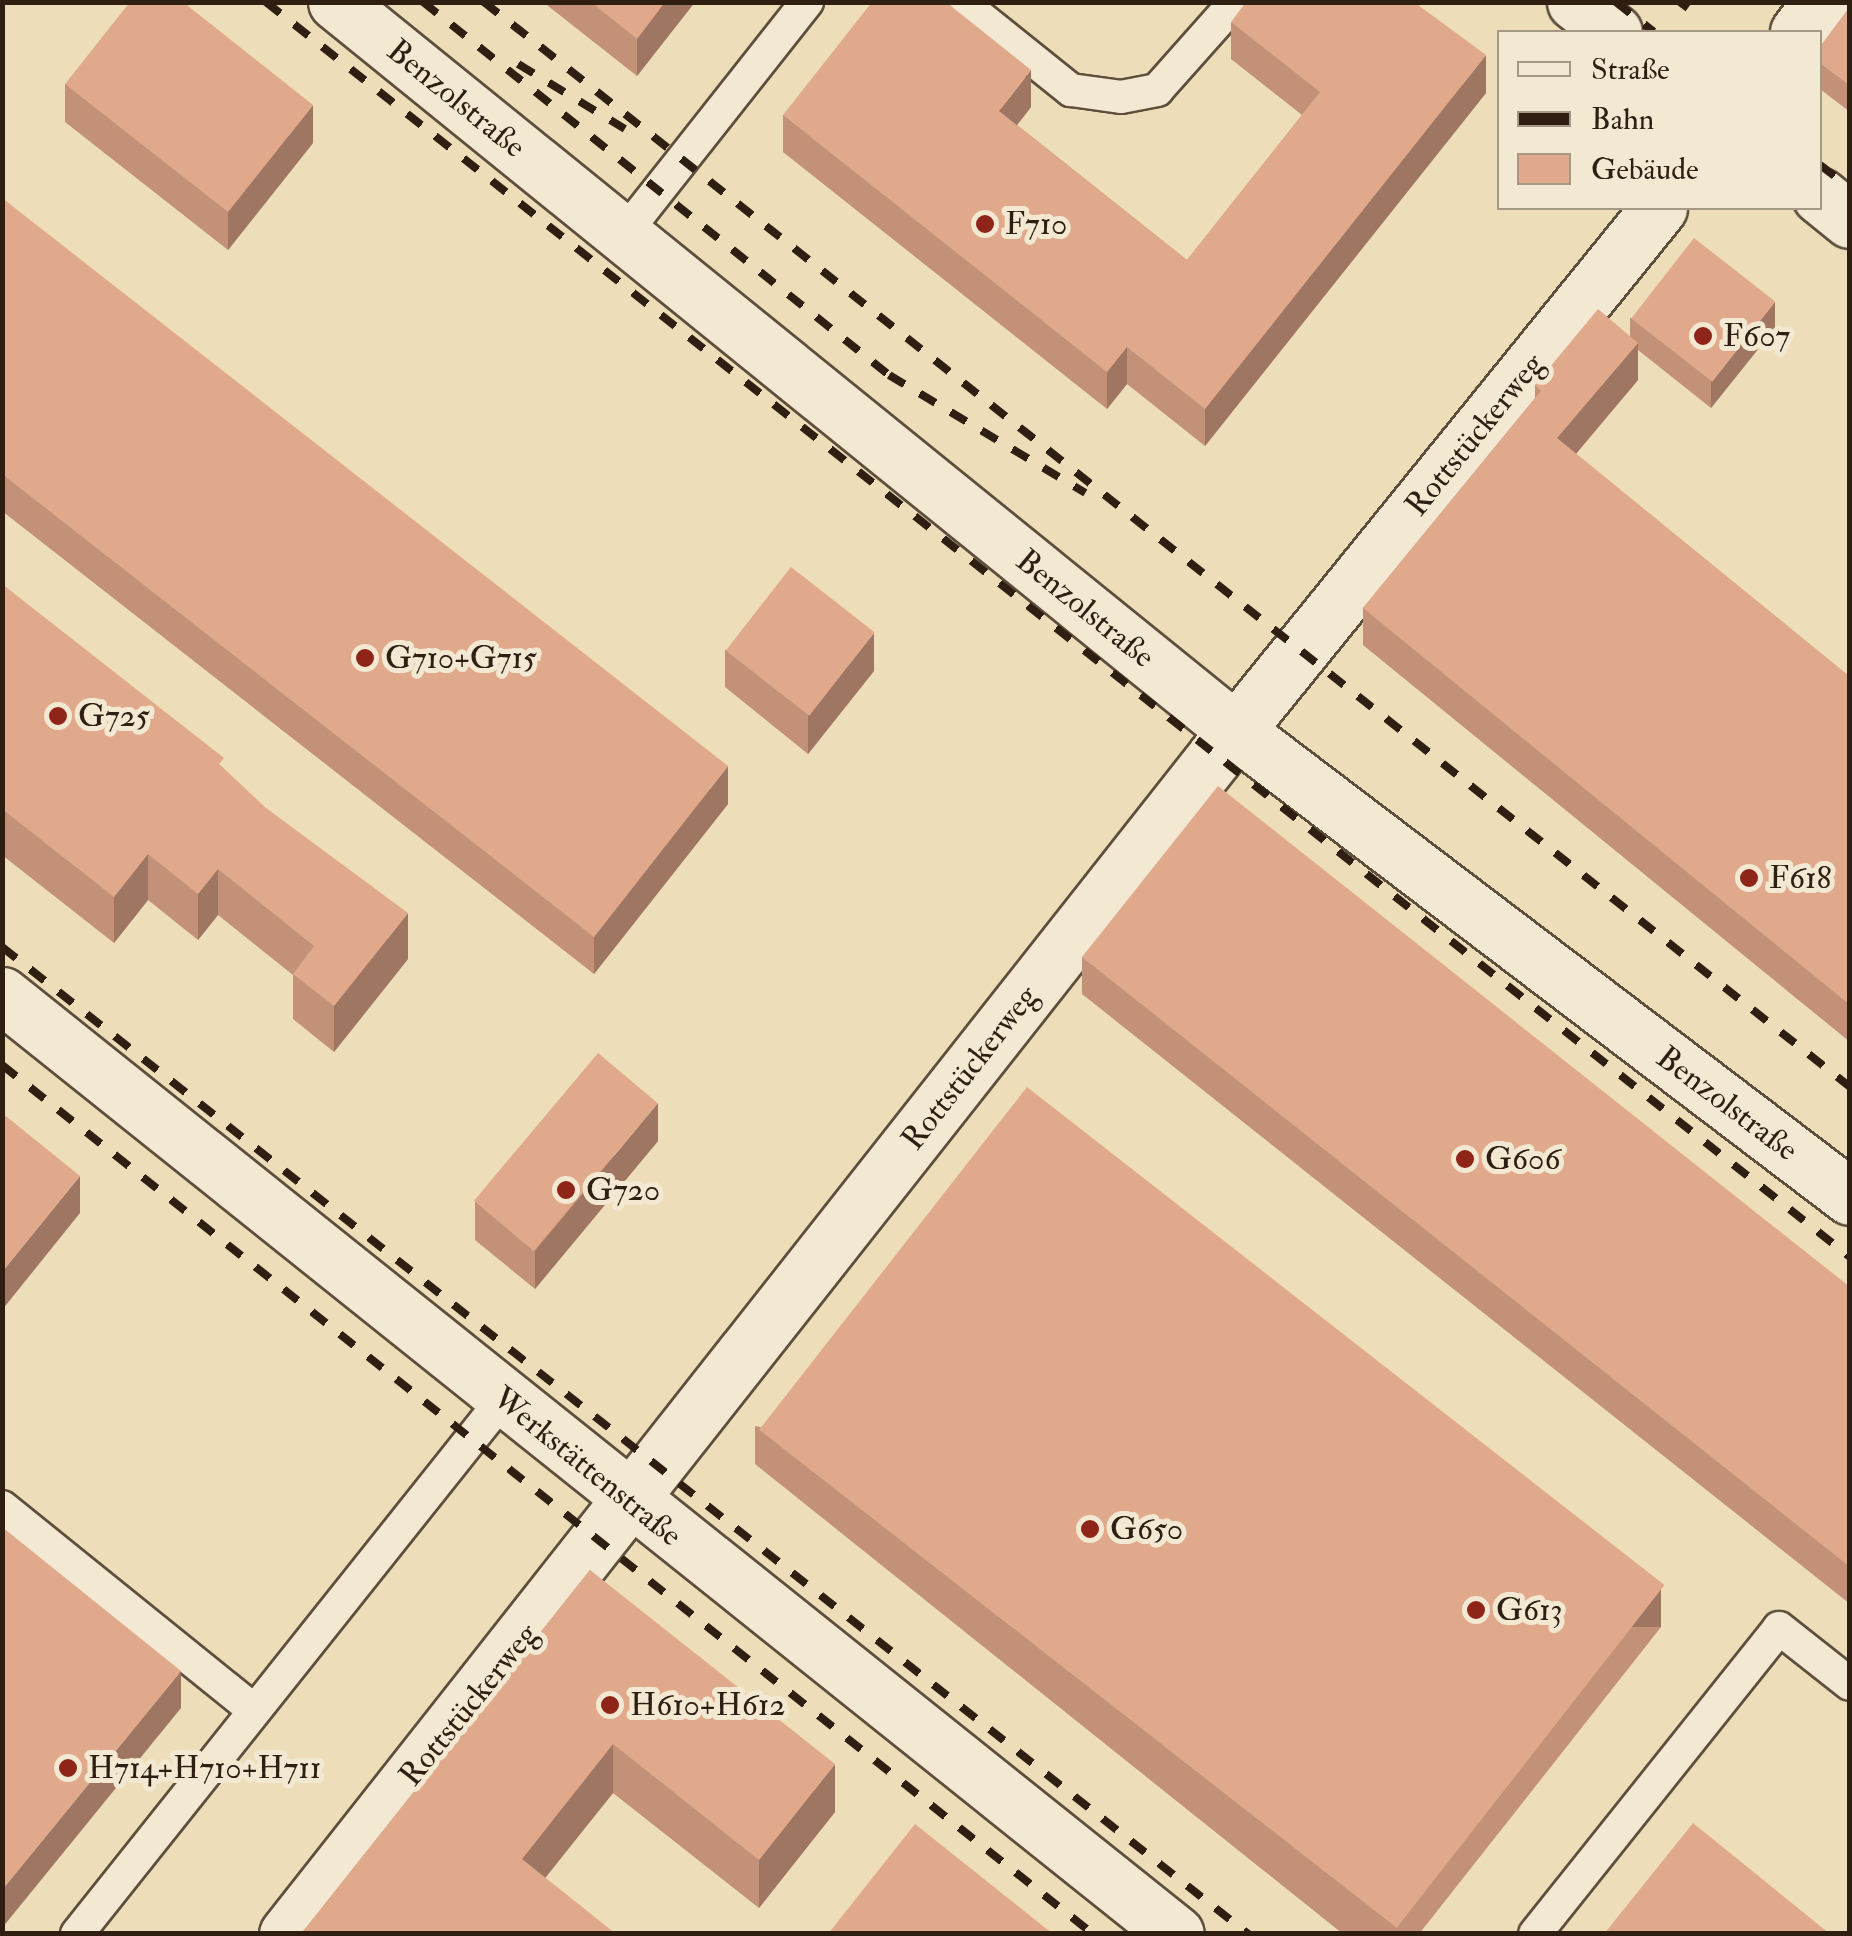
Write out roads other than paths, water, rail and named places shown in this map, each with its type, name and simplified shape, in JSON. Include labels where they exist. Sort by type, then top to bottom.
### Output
[{"type":"street","name":"Benzolstraße","points":[[336,2],[1235,730],[1850,1197]]},
{"type":"street","points":[[1575,2],[1611,30]]},
{"type":"street","points":[[1800,30],[1822,2]]},
{"type":"street","points":[[1822,198],[1850,220]]},
{"type":"street","name":"Rottstückerweg","points":[[287,1934],[1235,730],[1657,210]]},
{"type":"street","name":"Werkstättenstraße","points":[[2,995],[630,1503],[1176,1934]]},
{"type":"lane","points":[[624,235],[807,2]]},
{"type":"lane","points":[[961,2],[1071,90],[1122,98],[1157,90],[1235,2]]},
{"type":"lane","points":[[76,1934],[502,1400]]},
{"type":"lane","points":[[2,1507],[254,1710]]},
{"type":"lane","points":[[1535,1934],[1779,1628],[1850,1684]]},
{"type":"railway","points":[[266,2],[1850,1257]]},
{"type":"railway","points":[[423,2],[889,375],[1085,493]]},
{"type":"railway","points":[[484,2],[1850,1087]]},
{"type":"railway","points":[[1616,2],[1651,30]]},
{"type":"railway","points":[[1680,2],[1688,8]]},
{"type":"railway","points":[[518,64],[625,129]]},
{"type":"railway","points":[[1822,167],[1850,188]]},
{"type":"railway","points":[[2,947],[1248,1934]]},
{"type":"railway","points":[[2,1065],[1093,1934]]},
{"type":"place","name":"F710","points":[[985,224]]},
{"type":"place","name":"F607","points":[[1703,336]]},
{"type":"place","name":"G710+G715","points":[[365,658]]},
{"type":"place","name":"G725","points":[[58,716]]},
{"type":"place","name":"F618","points":[[1749,878]]},
{"type":"place","name":"G606","points":[[1465,1159]]},
{"type":"place","name":"G720","points":[[566,1190]]},
{"type":"place","name":"G650","points":[[1090,1529]]},
{"type":"place","name":"G613","points":[[1476,1610]]},
{"type":"place","name":"H610+H612","points":[[610,1705]]},
{"type":"place","name":"H714+H710+H711","points":[[68,1768]]}]
